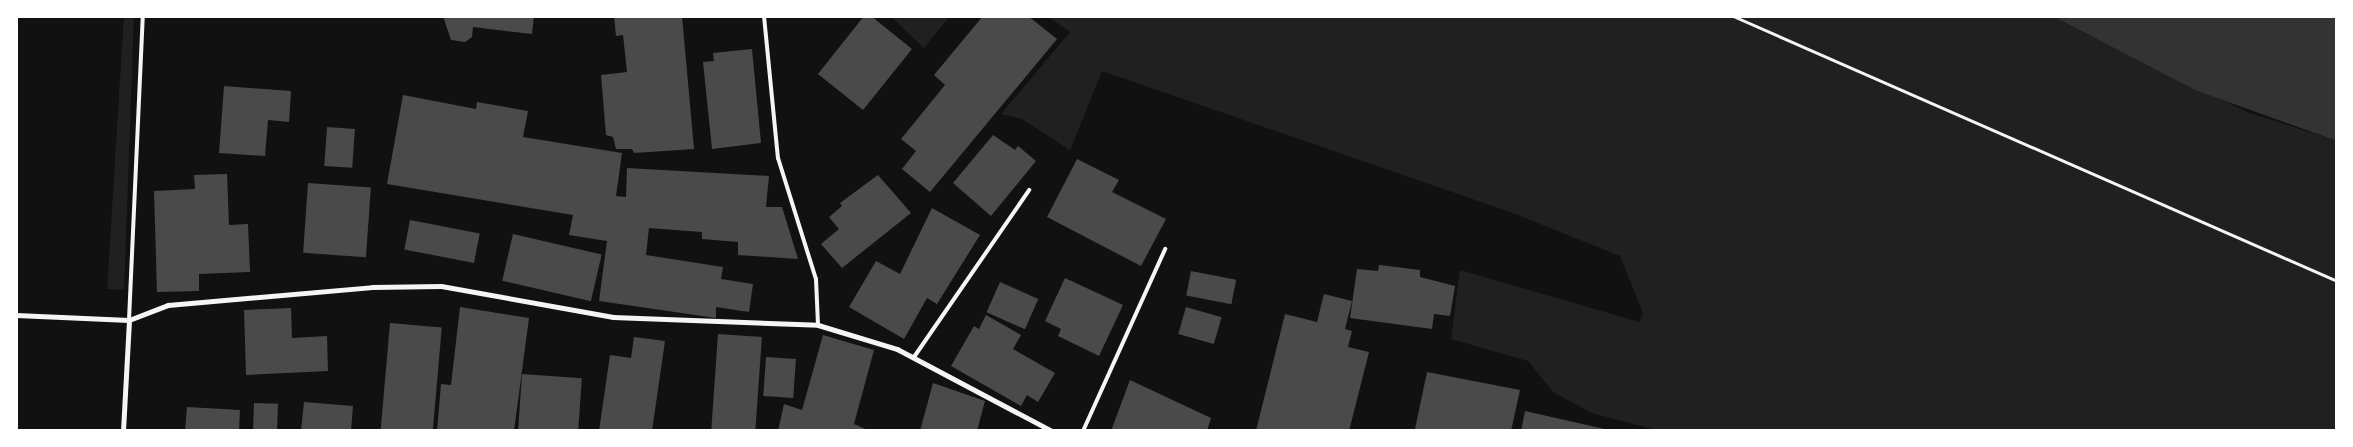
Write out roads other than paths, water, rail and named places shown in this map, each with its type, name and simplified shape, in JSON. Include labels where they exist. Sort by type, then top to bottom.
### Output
[{"type":"street","points":[[16,314],[129,320],[168,305],[362,288],[441,286],[614,317],[818,325],[914,357],[1052,431]]},
{"type":"street","points":[[123,431],[129,320]]},
{"type":"lane","points":[[129,320],[143,16]]},
{"type":"lane","points":[[764,16],[778,158],[816,279],[818,325]]},
{"type":"lane","points":[[914,357],[1029,190]]},
{"type":"lane","points":[[1083,431],[1165,249]]}]
